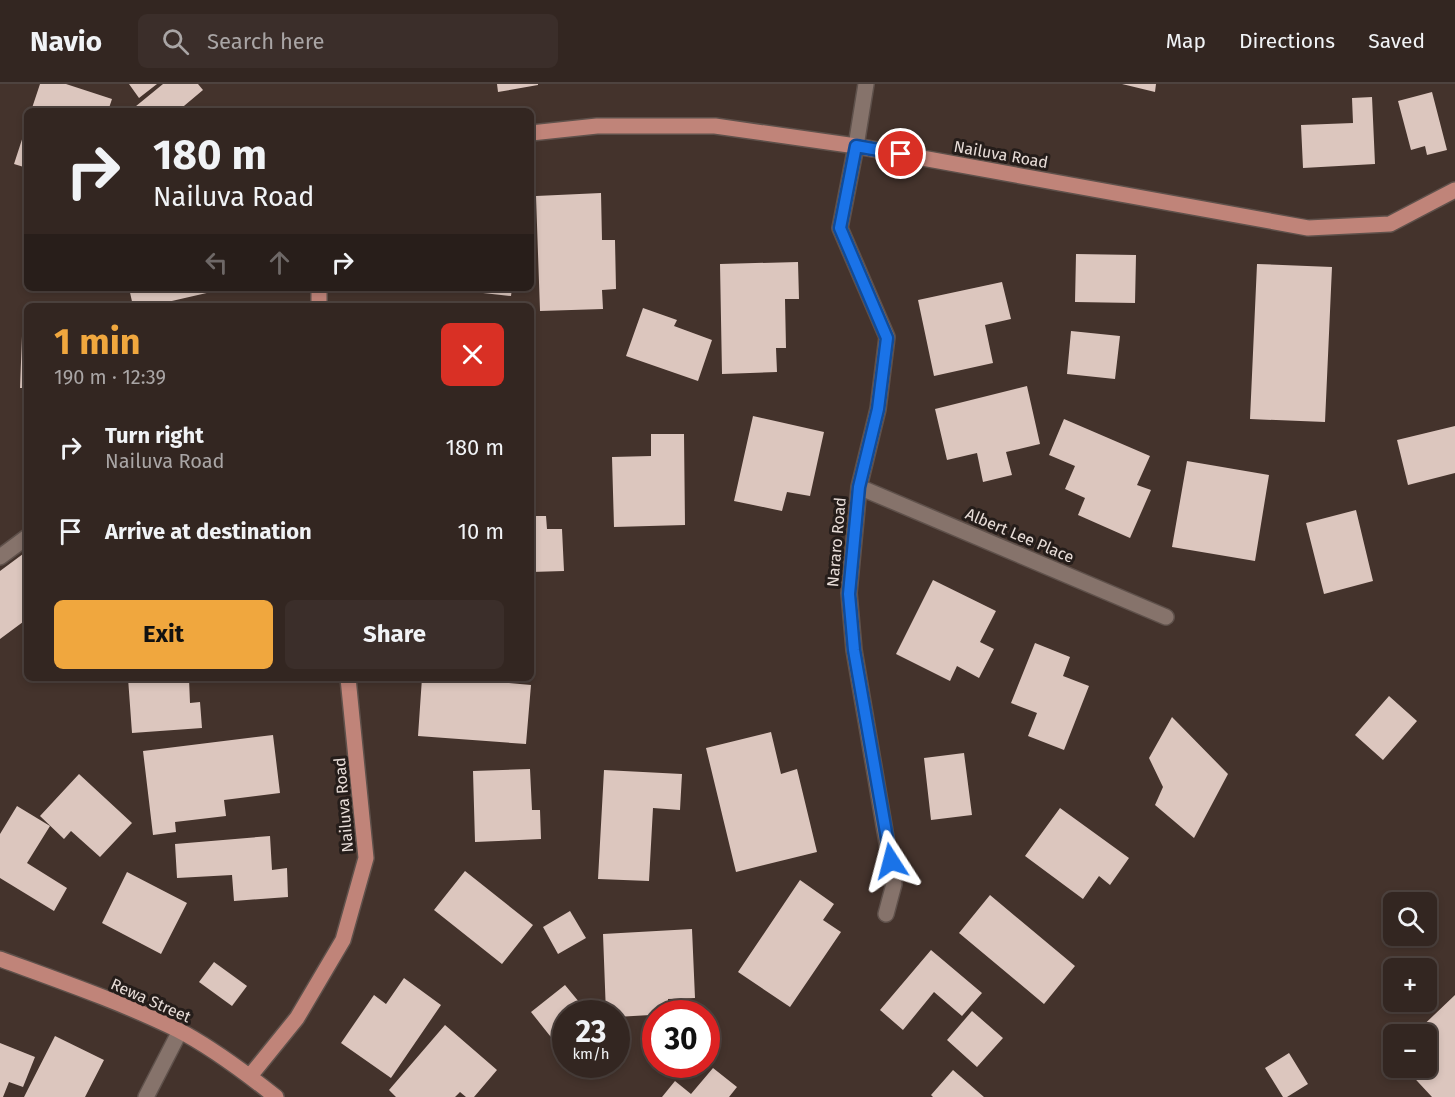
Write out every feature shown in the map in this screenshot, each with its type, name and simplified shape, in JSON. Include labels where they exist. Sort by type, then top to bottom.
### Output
[{"type":"main road","name":"Nailuva Road","points":[[534,133],[597,126],[715,126],[856,146],[1308,228],[1390,224],[1455,190]]},
{"type":"main road","name":"Nailuva Road","points":[[250,1076],[297,1018],[343,940],[366,858],[348,681]]},
{"type":"main road","name":"Rewa Street","points":[[0,959],[125,1007],[180,1031],[250,1076],[276,1097]]},
{"type":"street","name":"Nararo Road","points":[[866,84],[840,228],[887,338],[878,409],[859,487],[849,594],[854,650],[894,884],[886,914]]},
{"type":"street","name":"Albert Lee Place","points":[[859,487],[1166,616]]},
{"type":"street","points":[[0,557],[24,539]]},
{"type":"street","points":[[146,1097],[180,1031]]},
{"type":"building","points":[[40,84],[66,84],[112,99],[109,108],[32,108]]},
{"type":"building","points":[[129,84],[157,84],[139,98]]},
{"type":"building","points":[[163,84],[198,84],[203,90],[182,108],[134,108]]},
{"type":"building","points":[[497,84],[538,84],[538,85],[498,92]]},
{"type":"building","points":[[1122,84],[1156,84],[1155,92]]},
{"type":"building","points":[[1432,92],[1447,150],[1427,155],[1425,146],[1411,150],[1398,101]]},
{"type":"building","points":[[1372,97],[1375,164],[1303,168],[1301,125],[1353,123],[1352,98]]},
{"type":"building","points":[[24,133],[24,167],[14,164]]},
{"type":"building","points":[[601,193],[602,240],[615,240],[616,289],[602,290],[603,309],[540,311],[536,196]]},
{"type":"building","points":[[1076,254],[1136,255],[1135,303],[1075,302]]},
{"type":"building","points":[[798,262],[799,299],[785,299],[786,348],[776,348],[777,372],[722,374],[720,264]]},
{"type":"building","points":[[1257,264],[1332,267],[1325,422],[1250,419]]},
{"type":"building","points":[[1002,282],[1011,319],[985,325],[993,363],[934,376],[918,300]]},
{"type":"building","points":[[130,291],[211,292],[163,303],[132,303]]},
{"type":"building","points":[[474,291],[512,291],[511,296]]},
{"type":"building","points":[[643,308],[677,320],[674,326],[712,340],[698,381],[626,356]]},
{"type":"building","points":[[23,310],[24,310],[24,388],[20,388]]},
{"type":"building","points":[[1071,331],[1120,336],[1115,379],[1067,374]]},
{"type":"building","points":[[1027,386],[1040,444],[1006,452],[1012,475],[983,482],[977,453],[947,460],[935,409]]},
{"type":"building","points":[[22,409],[24,409],[24,454]]},
{"type":"building","points":[[753,416],[824,432],[810,496],[787,492],[782,511],[734,501]]},
{"type":"building","points":[[1064,419],[1150,456],[1137,485],[1151,490],[1130,538],[1078,515],[1085,498],[1065,489],[1075,466],[1049,455]]},
{"type":"building","points":[[1455,426],[1455,473],[1408,485],[1397,440]]},
{"type":"building","points":[[651,434],[684,434],[685,525],[614,527],[612,457],[651,456]]},
{"type":"building","points":[[1187,461],[1269,475],[1255,561],[1172,547]]},
{"type":"building","points":[[1356,510],[1373,581],[1324,594],[1306,523]]},
{"type":"building","points":[[534,516],[546,516],[547,529],[562,529],[564,571],[534,572]]},
{"type":"building","points":[[24,553],[24,621],[0,639],[0,571]]},
{"type":"building","points":[[933,580],[996,611],[980,642],[994,649],[979,678],[957,666],[950,681],[896,654]]},
{"type":"building","points":[[1035,643],[1070,657],[1063,676],[1089,686],[1064,750],[1028,736],[1037,713],[1011,703]]},
{"type":"building","points":[[128,681],[189,681],[190,703],[200,702],[202,728],[132,733]]},
{"type":"building","points":[[422,681],[509,681],[509,683],[531,685],[526,744],[418,736]]},
{"type":"building","points":[[1389,696],[1417,721],[1383,760],[1355,735]]},
{"type":"building","points":[[1172,717],[1228,774],[1194,838],[1155,805],[1163,787],[1149,758]]},
{"type":"building","points":[[771,732],[781,774],[797,769],[817,852],[736,872],[706,748]]},
{"type":"building","points":[[273,735],[280,793],[224,800],[226,816],[175,822],[176,832],[153,835],[143,751]]},
{"type":"building","points":[[964,753],[972,815],[931,820],[924,758]]},
{"type":"building","points":[[530,769],[532,810],[540,810],[541,839],[475,842],[473,771]]},
{"type":"building","points":[[604,770],[682,774],[680,810],[653,808],[649,881],[598,879]]},
{"type":"building","points":[[79,774],[132,823],[100,857],[71,831],[64,839],[40,816]]},
{"type":"building","points":[[17,806],[50,826],[27,863],[67,888],[54,911],[0,878],[0,834]]},
{"type":"building","points":[[1060,808],[1129,858],[1110,885],[1099,876],[1083,899],[1025,856]]},
{"type":"building","points":[[270,836],[272,870],[287,868],[288,897],[234,901],[232,875],[177,878],[175,844]]},
{"type":"building","points":[[465,871],[533,925],[502,964],[434,910]]},
{"type":"building","points":[[127,872],[187,903],[161,954],[102,923]]},
{"type":"building","points":[[800,880],[834,904],[823,920],[841,932],[790,1007],[738,972]]},
{"type":"building","points":[[990,895],[1075,966],[1044,1004],[959,933]]},
{"type":"building","points":[[570,911],[586,938],[558,954],[543,927]]},
{"type":"building","points":[[692,929],[695,998],[642,1000],[642,1016],[630,1016],[630,1000],[605,1000],[603,934]]},
{"type":"building","points":[[931,950],[982,993],[962,1016],[934,992],[903,1030],[880,1010]]},
{"type":"building","points":[[214,962],[247,986],[232,1006],[199,982]]},
{"type":"building","points":[[404,978],[441,1005],[391,1078],[341,1043],[374,995],[386,1004]]},
{"type":"building","points":[[565,985],[577,1000],[552,1000],[552,1038],[531,1012]]},
{"type":"building","points":[[1455,995],[1455,1097],[1432,1097],[1414,1078],[1437,1078],[1437,1024],[1425,1024]]},
{"type":"building","points":[[972,1011],[1003,1038],[977,1067],[947,1040]]},
{"type":"building","points":[[445,1025],[497,1070],[474,1097],[466,1097],[460,1092],[455,1097],[396,1097],[389,1090]]},
{"type":"building","points":[[55,1036],[104,1060],[85,1097],[24,1097]]},
{"type":"building","points":[[0,1043],[35,1057],[23,1087],[9,1082],[3,1097],[0,1097]]},
{"type":"building","points":[[1289,1053],[1308,1084],[1287,1097],[1283,1097],[1265,1068]]},
{"type":"building","points":[[953,1070],[984,1097],[933,1097],[931,1095]]},
{"type":"building","points":[[720,1074],[737,1087],[729,1097],[662,1097],[675,1081],[691,1094],[705,1078],[720,1078]]},
{"type":"route","points":[[891,861],[854,650],[849,594],[859,487],[878,409],[887,338],[840,228],[856,146],[901,154]]}]
